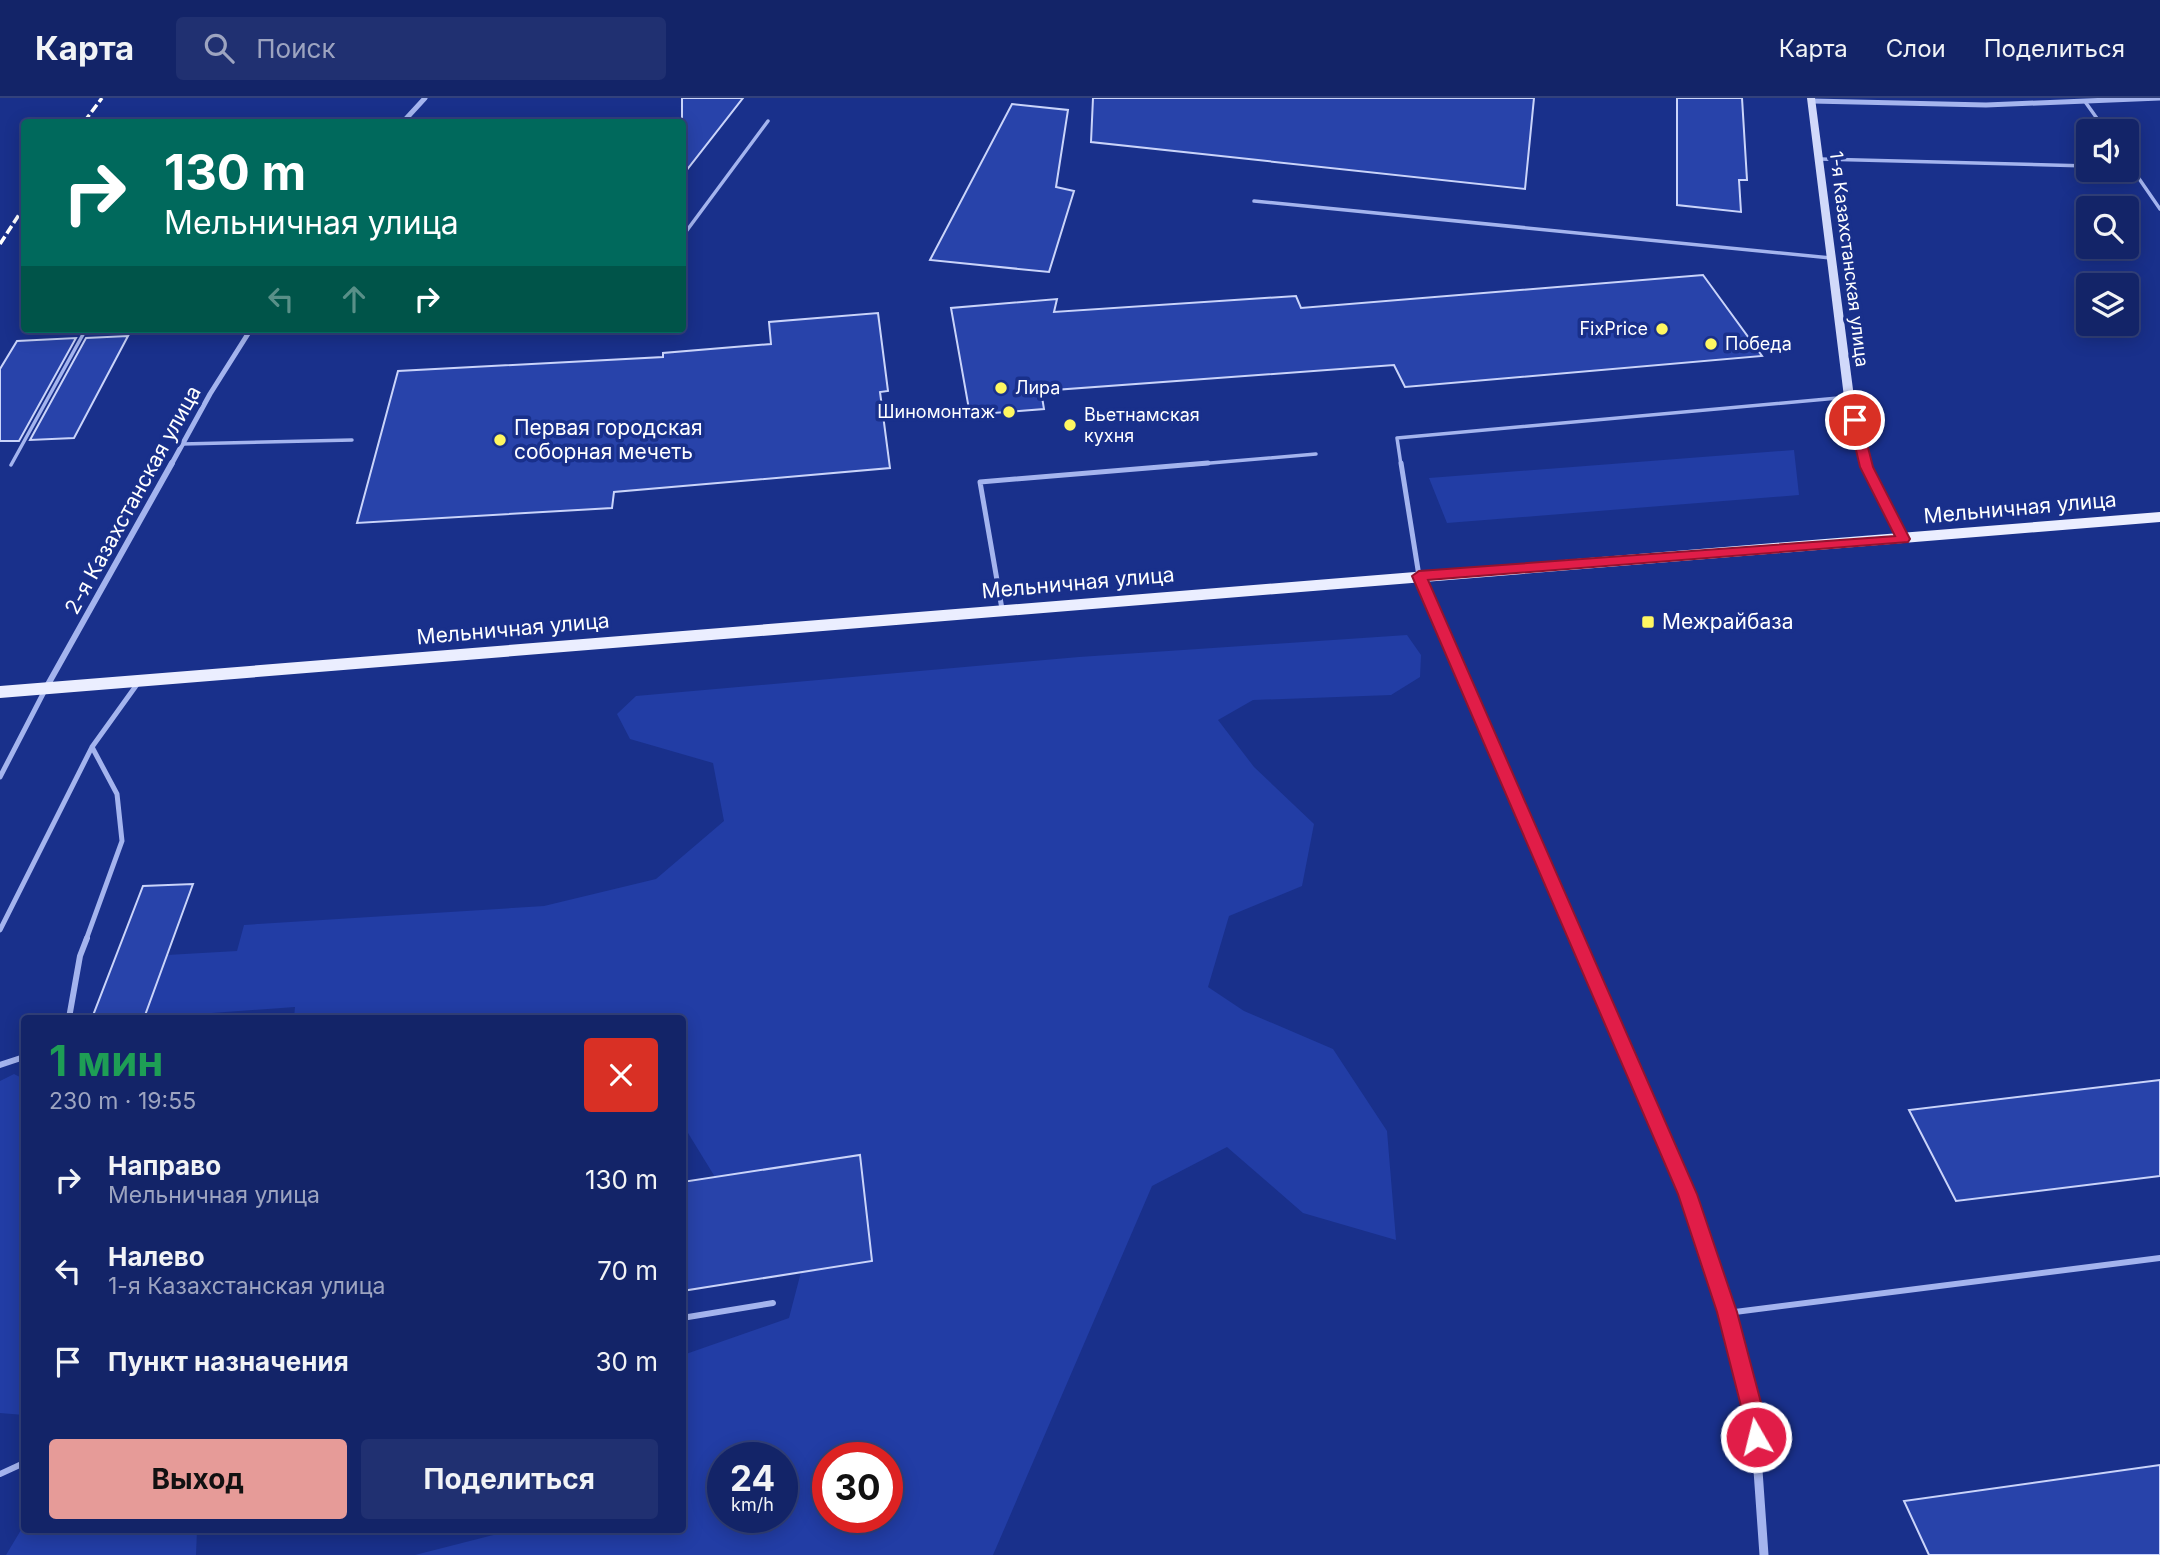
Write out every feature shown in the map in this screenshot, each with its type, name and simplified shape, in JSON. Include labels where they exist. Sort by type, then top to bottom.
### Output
[{"type":"main road","name":"Мельничная улица","points":[[0,692],[2160,517]]},
{"type":"street","points":[[406,119],[425,98]]},
{"type":"street","points":[[1811,99],[1934,105],[2086,103],[2160,98]]},
{"type":"street","name":"1-я Казахстанская улица","points":[[1811,99],[1849,397],[1867,467],[1903,539]]},
{"type":"street","name":"2-я Казахстанская улица","points":[[46,688],[182,444],[249,333]]},
{"type":"street","points":[[1419,576],[1688,1194],[1727,1312],[1754,1414],[1764,1555]]},
{"type":"lane","points":[[2086,103],[2097,119]]},
{"type":"lane","points":[[686,232],[768,121]]},
{"type":"lane","points":[[1819,159],[2076,166]]},
{"type":"lane","points":[[2139,181],[2160,209]]},
{"type":"lane","points":[[1254,201],[1831,258]]},
{"type":"lane","points":[[12,465],[84,333]]},
{"type":"lane","points":[[1419,576],[1397,438],[1849,397]]},
{"type":"lane","points":[[182,444],[352,440]]},
{"type":"lane","points":[[1002,611],[980,482],[1316,454]]},
{"type":"lane","points":[[0,930],[92,747],[140,681]]},
{"type":"lane","points":[[0,777],[46,688]]},
{"type":"lane","points":[[70,1015],[80,957],[122,841],[117,794],[92,747]]},
{"type":"lane","points":[[0,1065],[21,1058]]},
{"type":"lane","points":[[1727,1312],[2160,1258]]},
{"type":"lane","points":[[686,1317],[773,1303]]},
{"type":"lane","points":[[0,1474],[21,1464]]},
{"type":"shaded area","points":[[1794,450],[1799,495],[1447,523],[1429,478]]},
{"type":"shaded area","points":[[1407,635],[1421,655],[1420,677],[1391,695],[1253,700],[1218,720],[1254,767],[1314,824],[1302,886],[1229,916],[1208,987],[1244,1011],[1333,1049],[1387,1131],[1396,1240],[1303,1213],[1227,1147],[1152,1186],[993,1555],[415,1555],[501,1533],[686,1533],[686,1354],[789,1318],[801,1272],[872,1260],[860,1155],[715,1177],[686,1132],[686,1015],[294,1015],[295,1007],[185,1015],[145,1015],[167,955],[237,951],[244,925],[544,906],[656,879],[724,821],[713,763],[630,739],[617,714],[636,696],[1079,657]]},
{"type":"shaded area","points":[[14,1074],[21,1078],[21,1415],[0,1413],[0,1081]]},
{"type":"shaded area","points":[[21,1530],[21,1533],[197,1533],[196,1555],[6,1555]]},
{"type":"building","points":[[682,98],[743,98],[686,171],[686,119],[682,119]]},
{"type":"building","points":[[1093,98],[1534,98],[1525,189],[1091,142]]},
{"type":"building","points":[[1677,98],[1742,98],[1747,180],[1739,180],[1741,212],[1677,205]]},
{"type":"building","points":[[1012,104],[1068,110],[1056,187],[1074,191],[1049,272],[930,260]]},
{"type":"building","points":[[1703,275],[1762,356],[1405,387],[1394,365],[1041,391],[1044,409],[970,415],[951,308],[1057,299],[1054,312],[1296,296],[1301,308]]},
{"type":"building","points":[[878,313],[888,391],[880,392],[890,468],[614,492],[612,508],[357,523],[398,371],[663,357],[663,353],[771,344],[769,322]]},
{"type":"building","points":[[128,336],[74,438],[30,440],[86,338]]},
{"type":"building","points":[[76,338],[19,441],[0,441],[0,369],[17,341]]},
{"type":"building","points":[[193,884],[145,1015],[93,1015],[143,886]]},
{"type":"building","points":[[2160,1080],[2160,1176],[1956,1201],[1909,1110]]},
{"type":"building","points":[[860,1155],[872,1261],[686,1290],[686,1181]]},
{"type":"building","points":[[2160,1465],[2160,1555],[1929,1555],[1904,1501]]},
{"type":"railway","points":[[86,119],[102,98]]},
{"type":"railway","points":[[0,244],[21,212]]},
{"type":"place","name":"FixPrice","points":[[1662,329]]},
{"type":"place","name":"Победа","points":[[1711,344]]},
{"type":"place","name":"Лира","points":[[1001,388]]},
{"type":"place","name":"Шиномонтаж","points":[[1009,412]]},
{"type":"place","name":"Вьетнамская кухня","points":[[1070,425]]},
{"type":"place","name":"Первая городская соборная мечеть","points":[[500,440]]},
{"type":"place","name":"Межрайбаза","points":[[1648,622]]},
{"type":"route","points":[[1756,1437],[1754,1414],[1727,1312],[1688,1194],[1419,576],[1903,539],[1867,467],[1855,420]]}]
